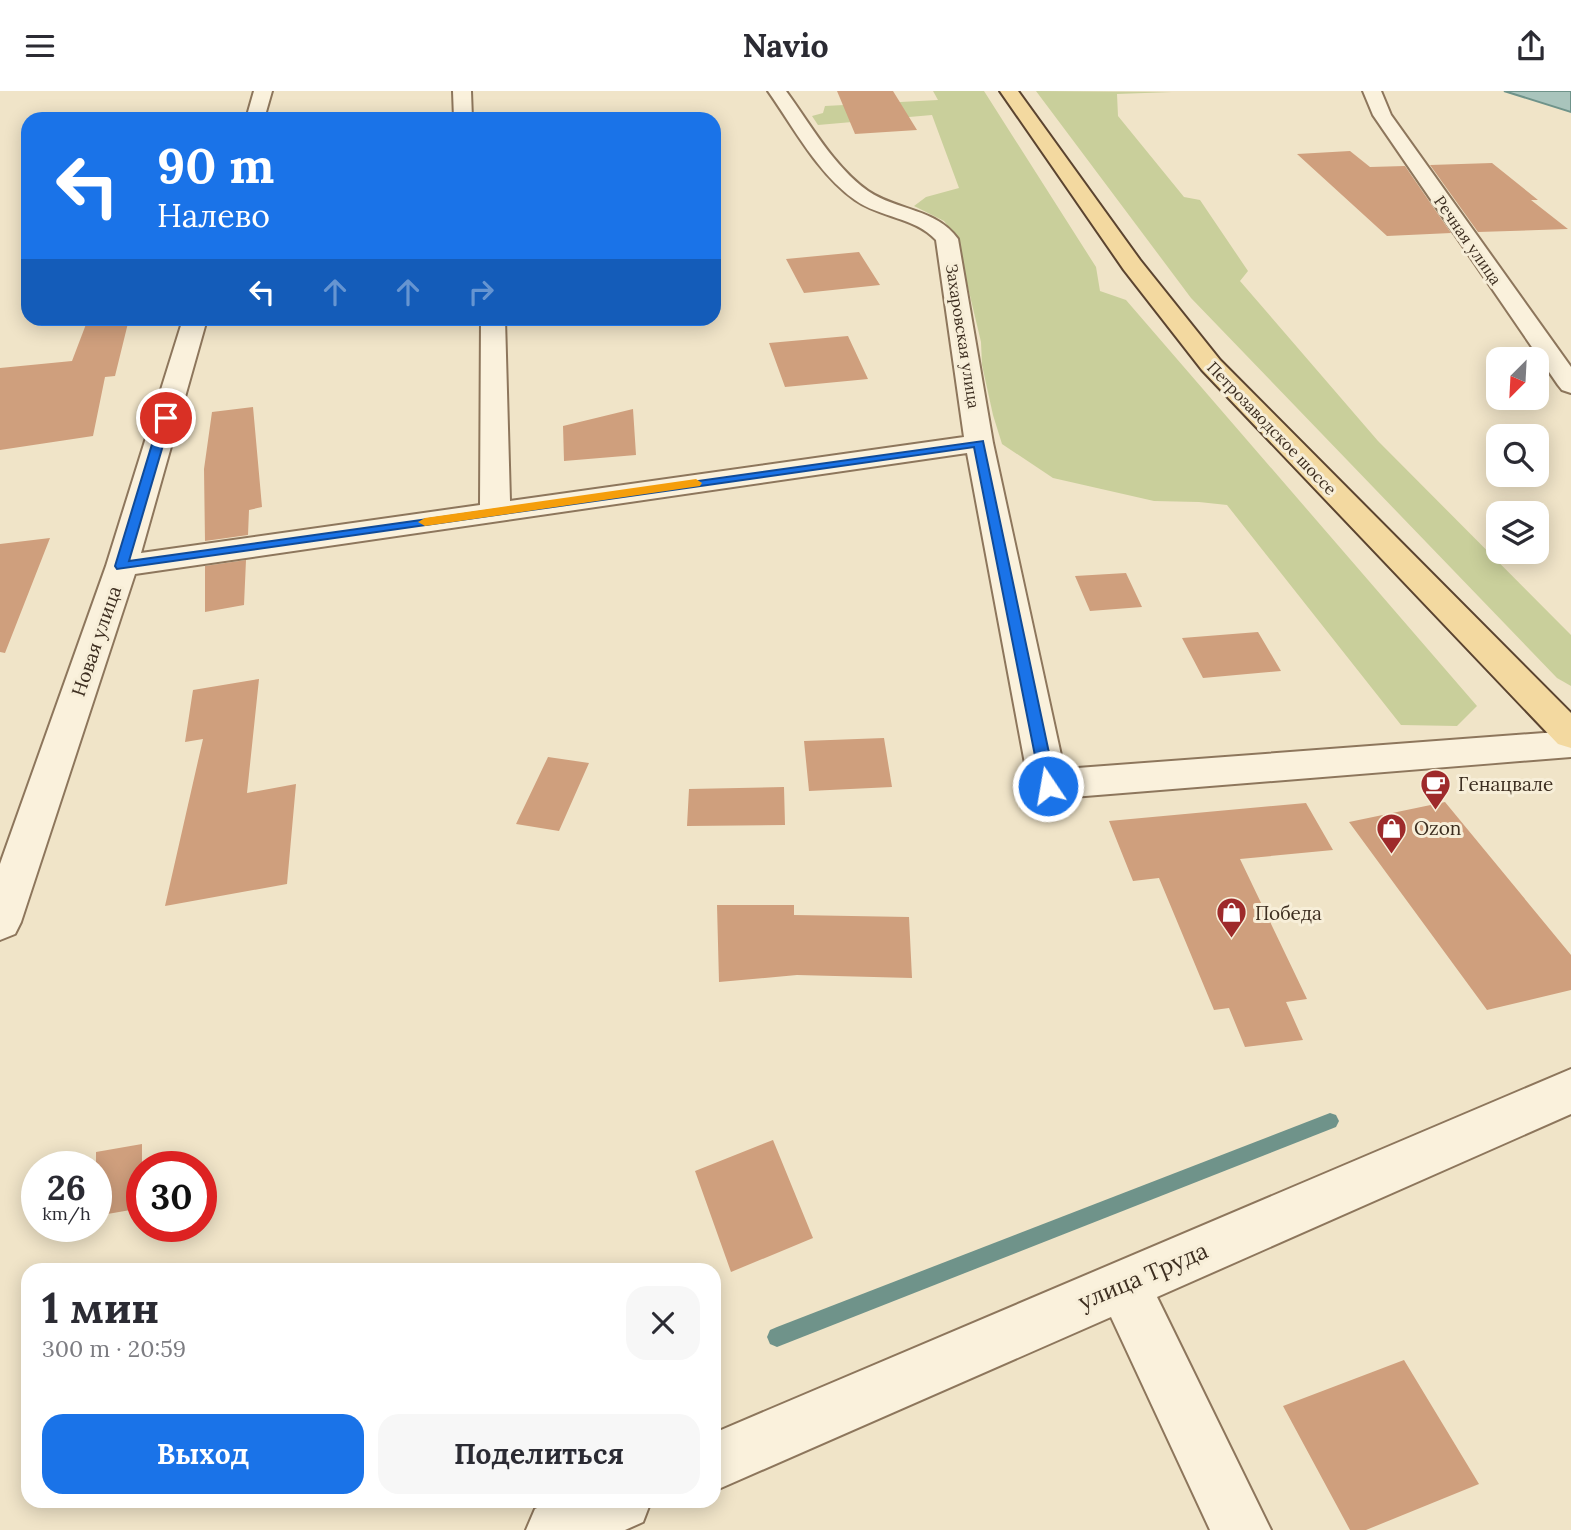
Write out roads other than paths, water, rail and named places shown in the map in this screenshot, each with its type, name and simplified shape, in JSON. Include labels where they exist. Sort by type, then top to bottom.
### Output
[{"type":"main road","name":"Петрозаводское шоссе","points":[[1009,91],[1161,307],[1211,365],[1571,735]]},
{"type":"street","points":[[257,112],[263,91]]},
{"type":"street","points":[[462,91],[463,112]]},
{"type":"street","name":"Захаровская улица","points":[[777,91],[848,186],[865,198],[939,228],[947,239],[979,443],[1048,786],[1571,744]]},
{"type":"street","name":"Речная улица","points":[[1372,91],[1382,114],[1571,385]]},
{"type":"street","name":"Новая улица","points":[[0,922],[121,566],[193,326]]},
{"type":"street","points":[[493,326],[495,511]]},
{"type":"street","points":[[121,566],[979,443]]},
{"type":"street","name":"улица Труда","points":[[721,1459],[1571,1091]]},
{"type":"street","points":[[1123,1285],[1241,1530]]},
{"type":"street","points":[[556,1530],[606,1508]]},
{"type":"water","points":[[1504,91],[1571,91],[1571,112]]},
{"type":"waterway","points":[[777,1337],[1330,1121]]},
{"type":"place","name":"Генацвале","points":[[1435,811]]},
{"type":"place","name":"Ozon","points":[[1391,855]]},
{"type":"place","name":"Победа","points":[[1232,940]]}]
